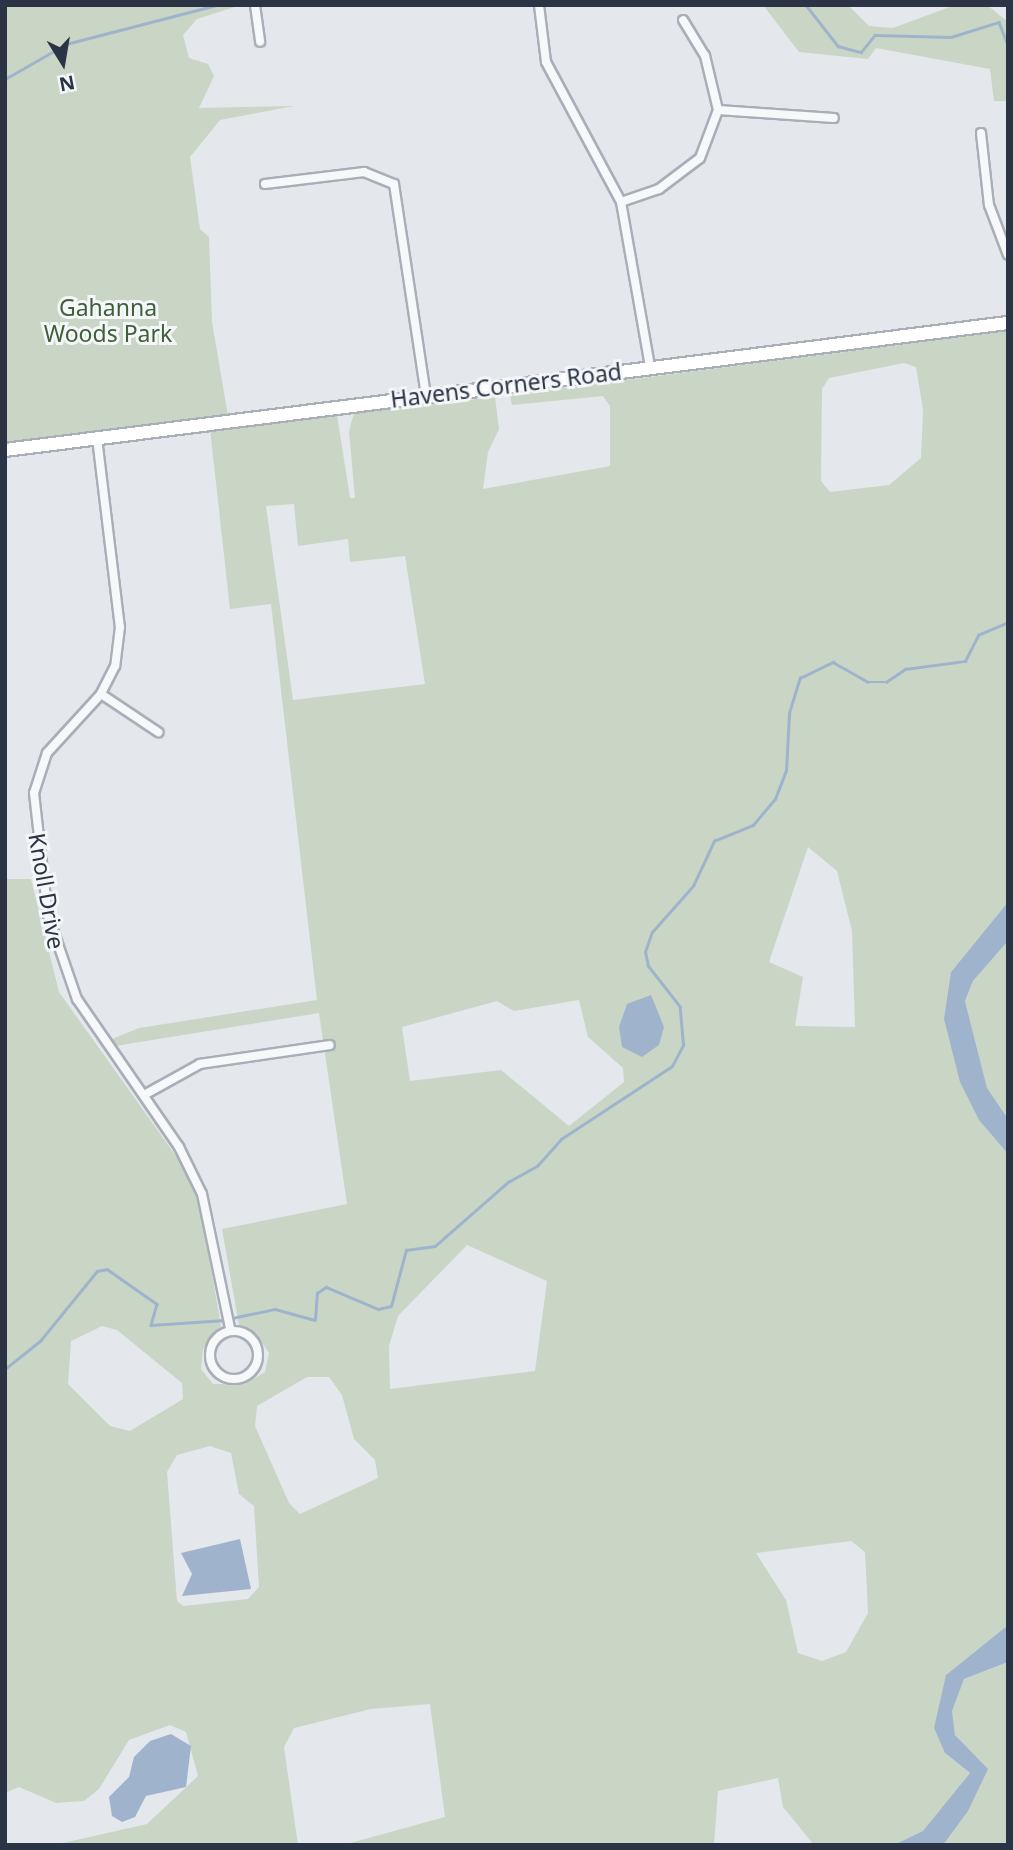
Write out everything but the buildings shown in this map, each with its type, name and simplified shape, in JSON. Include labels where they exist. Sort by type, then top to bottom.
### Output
[{"type":"main road","name":"Havens Corners Road","points":[[5,450],[1008,324]]},
{"type":"street","points":[[255,5],[260,42]]},
{"type":"street","points":[[539,5],[546,62],[621,202],[650,367]]},
{"type":"street","points":[[621,202],[659,189],[700,158],[718,110],[705,56],[683,20]]},
{"type":"street","points":[[718,110],[834,118]]},
{"type":"street","points":[[981,132],[989,205],[1008,256]]},
{"type":"street","points":[[265,184],[364,172],[394,184],[426,396]]},
{"type":"street","name":"Knoll Drive","points":[[97,438],[120,627],[115,666],[101,694],[47,753],[34,793],[35,827],[59,958],[77,999],[144,1095],[202,1194],[230,1328]]},
{"type":"street","points":[[101,694],[158,732]]},
{"type":"street","points":[[144,1095],[200,1064],[330,1045]]},
{"type":"street","points":[[230,1328],[257,1345],[259,1358],[253,1371],[235,1380],[216,1372],[210,1362],[210,1350],[230,1328]]},
{"type":"green space","name":"Gahanna Woods Park","points":[[5,5],[241,5],[197,19],[183,35],[189,58],[208,64],[214,76],[199,108],[294,106],[220,120],[190,157],[200,229],[209,237],[212,322],[228,416],[5,444]]},
{"type":"green space","points":[[763,5],[848,5],[869,26],[893,28],[955,5],[987,5],[1008,22],[1008,101],[994,101],[990,69],[876,48],[868,59],[799,52]]},
{"type":"green space","points":[[1008,331],[1008,902],[951,972],[979,1119],[1008,1154],[1008,1625],[946,1675],[945,1753],[970,1773],[923,1832],[894,1845],[814,1845],[783,1807],[778,1778],[718,1791],[714,1845],[343,1845],[445,1817],[430,1704],[371,1709],[294,1728],[284,1747],[298,1845],[54,1845],[147,1824],[198,1776],[186,1732],[170,1725],[129,1740],[99,1789],[84,1801],[56,1803],[19,1787],[5,1793],[5,879],[31,879],[59,992],[186,1170],[200,1205],[221,1326],[203,1349],[201,1369],[213,1384],[245,1384],[265,1372],[269,1353],[256,1334],[239,1325],[222,1229],[347,1204],[319,1013],[115,1046],[112,1039],[139,1028],[317,1000],[271,604],[230,609],[210,429],[337,415],[350,498],[355,498],[349,431],[354,413],[495,397],[499,429],[488,452],[483,489],[610,466],[610,406],[603,396],[512,405],[510,395]],"holes":[[[904,363],[916,367],[923,410],[921,458],[889,485],[830,492],[821,481],[822,389],[829,378]],[[294,504],[298,546],[348,539],[350,562],[405,556],[425,684],[293,700],[266,506]],[[808,847],[837,871],[852,931],[855,1027],[795,1026],[803,977],[769,962]],[[579,1000],[588,1037],[623,1068],[624,1082],[569,1126],[501,1070],[410,1081],[402,1027],[497,1001],[514,1011]],[[467,1245],[547,1281],[535,1371],[390,1389],[389,1346],[398,1316]],[[102,1326],[117,1330],[182,1383],[183,1399],[130,1431],[110,1426],[68,1384],[71,1341]],[[307,1377],[329,1377],[342,1395],[354,1439],[375,1460],[378,1478],[300,1514],[289,1503],[255,1426],[257,1406]],[[210,1446],[231,1453],[239,1494],[254,1506],[259,1587],[248,1599],[183,1606],[177,1601],[167,1472],[177,1455]],[[851,1541],[865,1552],[868,1613],[846,1652],[822,1661],[798,1653],[786,1600],[756,1553]]]},
{"type":"green space","points":[[1008,941],[1008,1119],[987,1089],[965,1001],[973,981]]},
{"type":"green space","points":[[1008,1662],[1008,1845],[943,1845],[987,1769],[955,1735],[951,1711],[964,1679]]},
{"type":"water","points":[[1008,902],[1008,941],[973,981],[965,1001],[987,1088],[1008,1119],[1008,1154],[979,1120],[960,1082],[944,1019],[951,972]]},
{"type":"water","points":[[651,995],[664,1027],[659,1045],[642,1057],[622,1047],[619,1027],[627,1004]]},
{"type":"water","points":[[240,1539],[251,1589],[182,1596],[192,1574],[181,1553]]},
{"type":"water","points":[[1008,1625],[1008,1662],[964,1679],[952,1711],[955,1735],[988,1769],[968,1811],[943,1845],[894,1845],[923,1831],[970,1773],[945,1753],[934,1728],[946,1675]]},
{"type":"water","points":[[171,1734],[191,1746],[186,1787],[146,1796],[135,1817],[122,1822],[112,1816],[109,1797],[129,1777],[134,1757],[150,1741]]},
{"type":"waterway","points":[[5,79],[66,44],[217,5]]},
{"type":"waterway","points":[[806,5],[838,46],[861,52],[875,35],[951,37],[999,22],[1008,46]]},
{"type":"waterway","points":[[232,1318],[275,1309],[315,1320],[317,1293],[326,1287],[378,1309],[391,1306],[406,1250],[435,1246],[508,1182],[537,1166],[561,1139],[672,1066],[683,1045],[680,1007],[648,966],[645,952],[652,932],[693,886],[714,841],[753,825],[775,799],[786,771],[789,713],[800,678],[833,662],[868,682],[886,682],[905,669],[965,661],[978,635],[1008,622]]},
{"type":"waterway","points":[[5,1369],[40,1341],[97,1271],[107,1269],[157,1304],[151,1325],[225,1320]]}]
